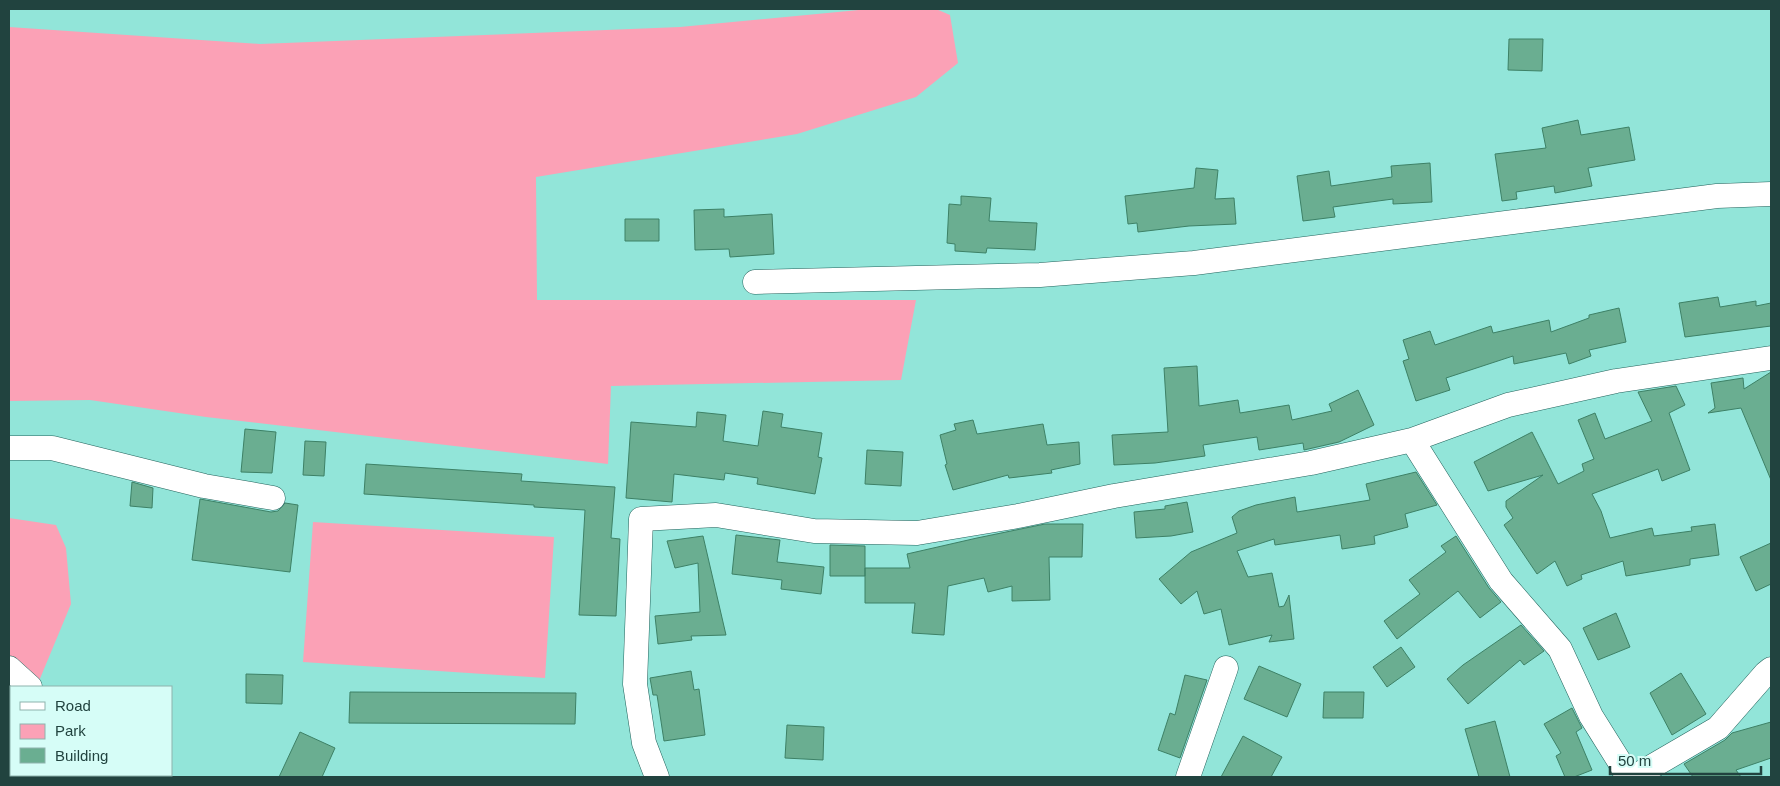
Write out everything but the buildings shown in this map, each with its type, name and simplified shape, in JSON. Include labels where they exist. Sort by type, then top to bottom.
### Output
[{"type":"street","points":[[755,282],[1040,275],[1194,264],[1717,196],[1771,194]]},
{"type":"street","points":[[657,777],[644,743],[635,684],[641,519],[716,515],[814,531],[917,533],[1018,516],[1114,496],[1311,463],[1412,440],[1508,405],[1616,381],[1771,358]]},
{"type":"street","points":[[1412,440],[1501,581],[1560,649],[1591,716],[1627,777]]},
{"type":"street","points":[[9,448],[52,448],[204,486],[274,498]]},
{"type":"street","points":[[9,668],[29,686]]},
{"type":"street","points":[[1188,777],[1226,668]]},
{"type":"street","points":[[1634,777],[1718,728],[1771,669]]},
{"type":"green space","points":[[869,9],[936,9],[950,15],[958,63],[916,97],[797,134],[536,177],[537,300],[916,300],[901,380],[611,386],[608,464],[206,417],[90,400],[9,401],[9,27],[260,44],[680,27]]},
{"type":"green space","points":[[9,518],[56,525],[66,548],[71,604],[39,681],[9,655]]},
{"type":"green space","points":[[313,522],[554,537],[545,678],[303,662]]},
{"type":"green space","points":[[9,680],[16,686],[10,686],[10,776],[110,777],[9,777]]}]
